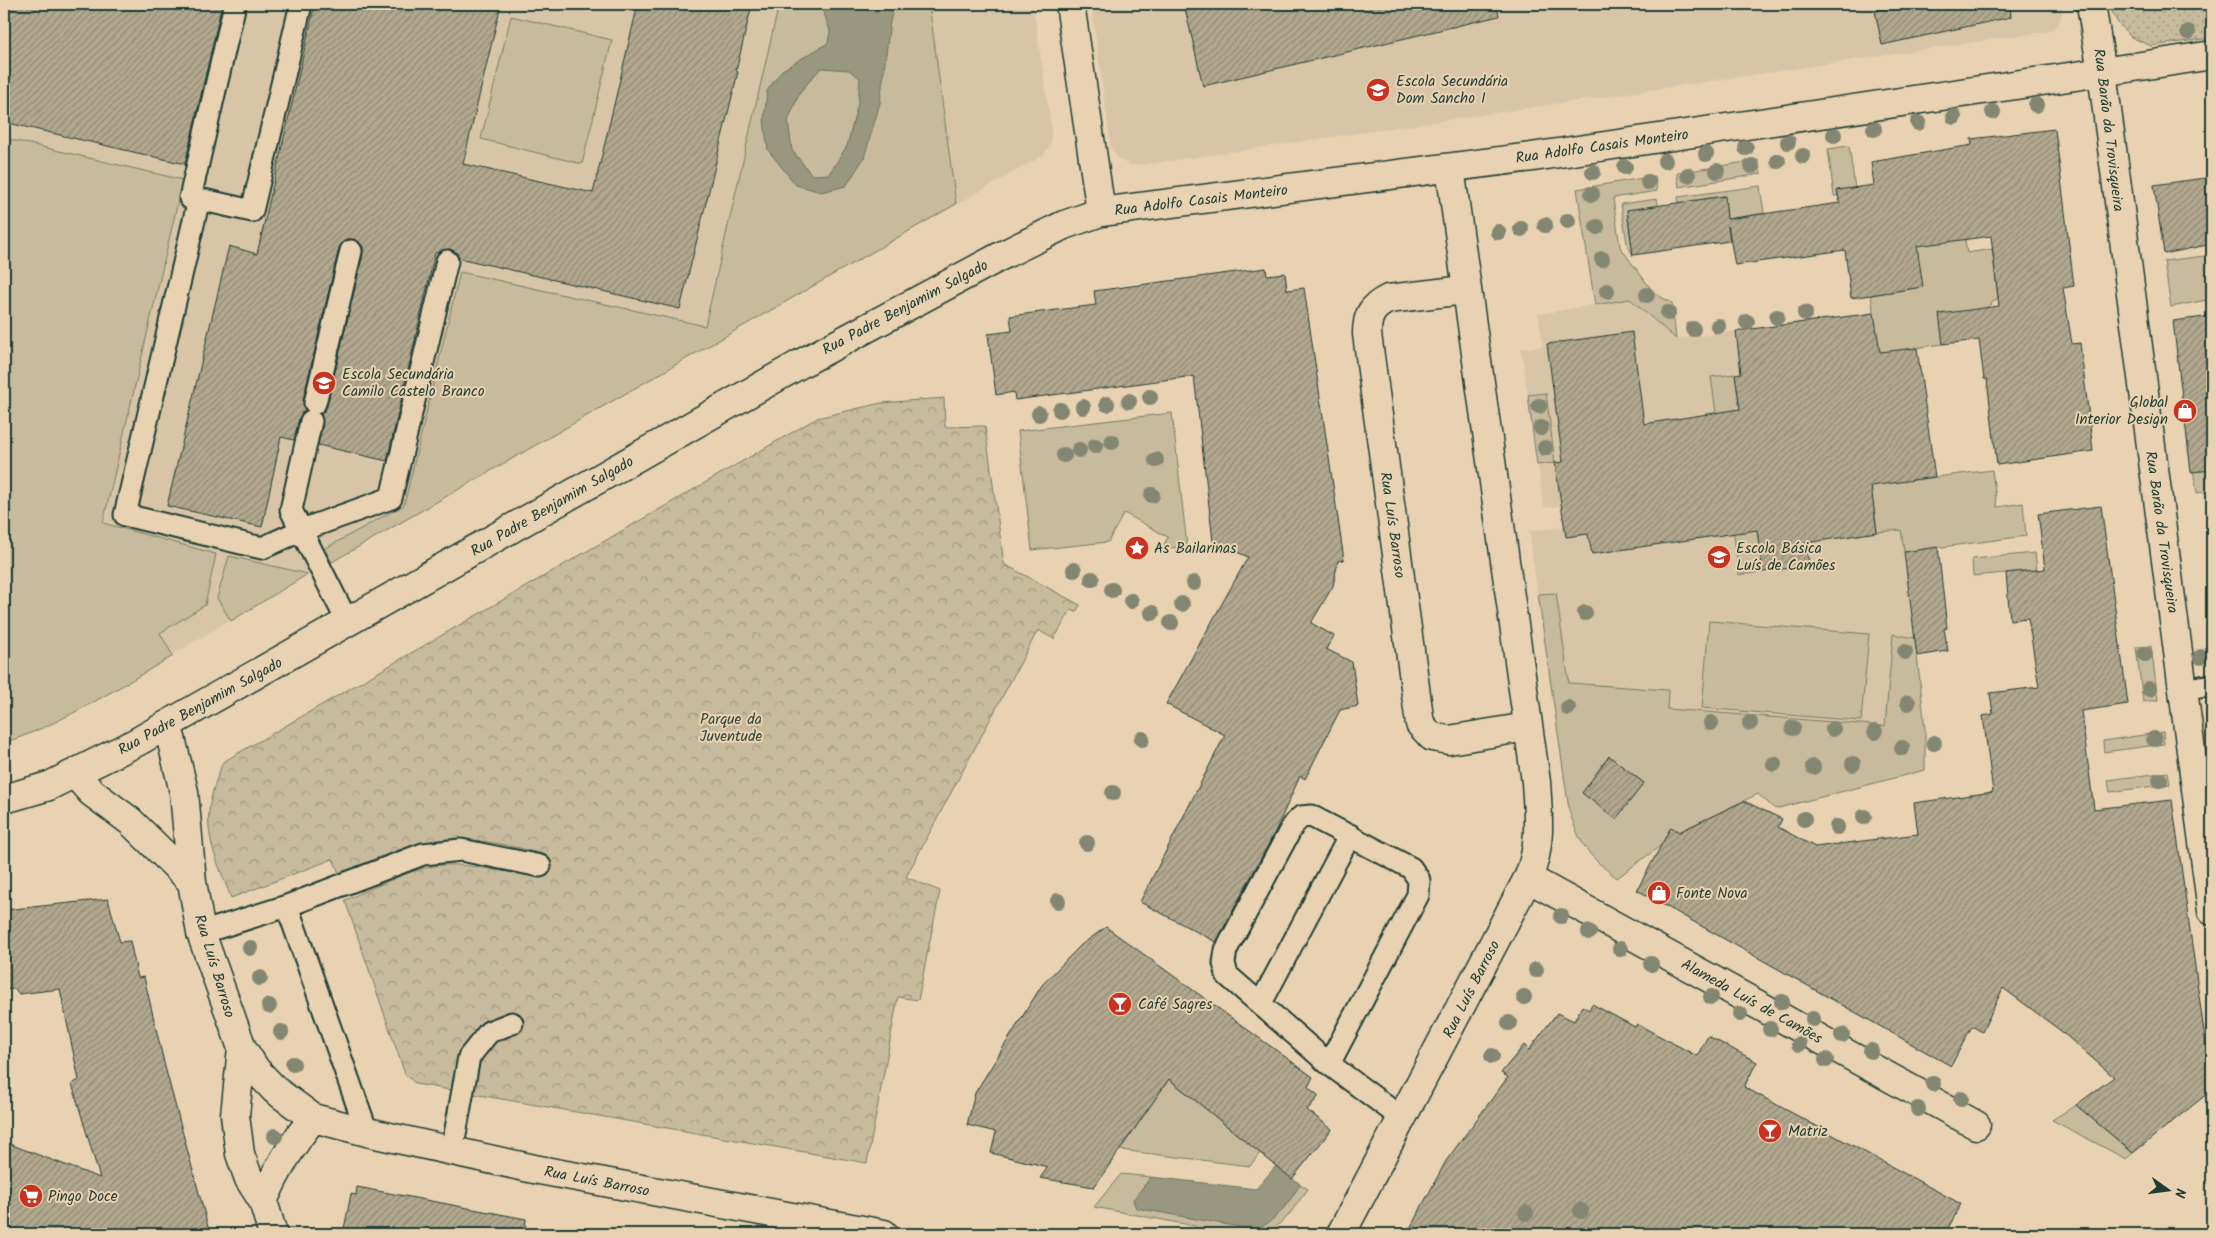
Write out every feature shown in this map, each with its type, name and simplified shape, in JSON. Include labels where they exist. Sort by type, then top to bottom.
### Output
[{"type":"street","points":[[1070,4],[1101,212]]},
{"type":"street","name":"Rua Barão da Trovisqueira","points":[[2091,4],[2102,72],[2212,911]]},
{"type":"street","name":"Rua Adolfo Casais Monteiro","points":[[1101,212],[1450,168],[2212,55]]},
{"type":"street","name":"Rua Luís Barroso","points":[[1341,1234],[1528,878],[1535,861],[1539,840],[1536,782],[1450,168]]},
{"type":"street","name":"Rua Padre Benjamim Salgado","points":[[4,799],[49,786],[165,726],[824,351],[1001,256],[1064,225],[1101,212]]},
{"type":"street","name":"Rua Luís Barroso","points":[[1466,290],[1388,299],[1377,304],[1370,312],[1367,322],[1368,343],[1420,724],[1432,737],[1449,740],[1527,727]]},
{"type":"street","name":"Rua Luís Barroso","points":[[165,726],[171,738],[184,792],[192,882],[201,933],[242,1048],[256,1070],[275,1090],[312,1118],[534,1169],[884,1234]]},
{"type":"street","points":[[75,774],[90,792],[130,821],[192,882]]},
{"type":"street","name":"Alameda Luís de Camões","points":[[1528,878],[1976,1125]]},
{"type":"street","points":[[242,1048],[237,1075],[235,1114],[240,1154],[249,1179],[263,1201],[273,1234]]},
{"type":"street","points":[[263,1201],[296,1139],[312,1118]]},
{"type":"lane","points":[[235,4],[190,198],[252,211],[301,4]]},
{"type":"lane","points":[[199,199],[125,514],[262,548],[302,530],[391,498],[447,261]]},
{"type":"lane","points":[[348,622],[291,510],[351,251]]},
{"type":"lane","points":[[2183,690],[2212,685]]},
{"type":"lane","points":[[1329,1064],[1418,896],[1419,880],[1411,868],[1311,816],[1301,817],[1293,825],[1226,950],[1224,962],[1227,975],[1329,1064],[1403,1119]]},
{"type":"lane","points":[[1261,1003],[1350,836]]},
{"type":"lane","points":[[201,933],[288,906],[423,854],[461,850],[540,866]]},
{"type":"lane","points":[[288,906],[367,1132]]},
{"type":"lane","points":[[452,1151],[469,1057],[489,1032],[512,1023]]},
{"type":"shaded area","name":"Escola Secundária Camilo Castelo Branco","points":[[4,4],[1033,4],[1051,126],[1051,143],[1044,155],[308,574],[108,693],[29,734],[4,743]]},
{"type":"shaded area","points":[[821,4],[895,4],[890,21],[880,103],[864,158],[846,186],[821,192],[796,185],[768,150],[764,121],[767,91],[782,70],[828,43],[830,31]],"holes":[[[821,68],[849,70],[860,78],[858,103],[847,146],[829,174],[812,175],[792,150],[788,121],[800,92]]]},
{"type":"shaded area","name":"Escola Secundária Dom Sancho I","points":[[1091,4],[2061,4],[2062,9],[2061,18],[2057,26],[2050,31],[1142,165],[1129,165],[1119,159],[1111,148]]},
{"type":"shaded area","name":"Escola Básica Luís de Camões","points":[[1630,299],[1676,339],[1874,313],[1919,667],[1925,728],[1925,770],[1775,809],[1759,794],[1552,701],[1529,531],[1564,527],[1561,506],[1544,508],[1521,349],[1543,346],[1538,314]]},
{"type":"shaded area","points":[[1276,1166],[1300,1184],[1281,1211],[1270,1222],[1256,1230],[1136,1208],[1133,1200],[1151,1177],[1256,1189]]},
{"type":"green space","points":[[779,4],[929,4],[956,204],[332,562],[324,549],[404,505],[460,272],[705,326]]},
{"type":"green space","points":[[2108,4],[2212,4],[2212,38],[2151,46],[2131,37],[2118,23]]},
{"type":"green space","points":[[511,16],[612,40],[582,164],[481,139]]},
{"type":"green space","points":[[4,138],[183,180],[103,523],[216,554],[205,605],[160,633],[173,656],[70,715],[4,743]]},
{"type":"green space","points":[[1849,146],[1855,188],[1838,190],[1838,196],[1834,196],[1828,149]]},
{"type":"green space","points":[[1758,160],[1761,174],[1679,187],[1677,173]]},
{"type":"green space","points":[[1655,176],[1657,191],[1613,198],[1620,247],[1654,293],[1672,303],[1676,339],[1630,299],[1595,305],[1577,189]]},
{"type":"green space","points":[[1760,186],[1764,213],[1727,219],[1724,196],[1679,203],[1678,197]]},
{"type":"green space","points":[[1657,199],[1658,206],[1627,210],[1633,256],[1627,244],[1621,204]]},
{"type":"green space","points":[[1925,217],[1965,240],[1967,253],[1992,249],[1998,298],[1943,344],[1879,353],[1871,295],[1922,287],[1892,274]]},
{"type":"green space","points":[[2212,255],[2212,299],[2171,307],[2164,261]]},
{"type":"green space","points":[[1855,373],[1896,482],[1992,470],[1997,507],[2023,503],[2026,536],[1904,552],[1901,530],[1877,532]]},
{"type":"green space","points":[[1735,374],[1746,453],[1722,456],[1711,377]]},
{"type":"green space","points":[[1546,393],[1555,463],[1537,465],[1528,395]]},
{"type":"green space","name":"Parque da Juventude","points":[[944,398],[945,427],[985,426],[1004,564],[1080,605],[1076,612],[1071,610],[1054,639],[1038,630],[906,877],[940,891],[918,1000],[898,997],[867,1163],[416,1084],[405,1074],[345,900],[406,874],[442,865],[477,867],[538,877],[544,854],[473,840],[436,840],[408,847],[339,873],[333,859],[231,898],[211,843],[209,826],[211,798],[223,762],[817,418],[881,403]]},
{"type":"green space","points":[[1172,413],[1187,546],[1162,549],[1168,537],[1124,513],[1108,542],[1032,550],[1018,431]]},
{"type":"green space","points":[[2212,444],[2212,491],[2197,493],[2189,447]]},
{"type":"green space","points":[[1752,493],[1763,572],[1739,575],[1729,496]]},
{"type":"green space","points":[[2035,553],[2037,570],[1973,576],[1972,559]]},
{"type":"green space","points":[[229,556],[308,574],[231,621],[217,598]]},
{"type":"green space","points":[[1556,593],[1569,683],[1668,690],[1667,709],[1885,726],[1893,634],[1915,638],[1925,728],[1925,770],[1775,809],[1758,794],[1679,832],[1617,878],[1586,849],[1569,810],[1538,594]]},
{"type":"green space","points":[[1709,621],[1869,634],[1861,721],[1702,708]]},
{"type":"green space","points":[[2151,646],[2158,700],[2143,702],[2136,647]]},
{"type":"green space","points":[[2163,732],[2164,744],[2104,752],[2103,741]]},
{"type":"green space","points":[[2168,772],[2170,784],[2110,792],[2108,780]]},
{"type":"green space","points":[[1169,1079],[1260,1153],[1250,1166],[1120,1150]]},
{"type":"green space","points":[[2076,1105],[2133,1153],[2126,1159],[2052,1120]]},
{"type":"green space","points":[[1121,1174],[1151,1177],[1133,1200],[1293,1195],[1300,1184],[1308,1189],[1288,1216],[1268,1234],[1197,1234],[1195,1226],[1094,1207]]},
{"type":"building","points":[[4,4],[222,4],[185,164],[4,122]]},
{"type":"building","points":[[315,4],[501,4],[463,164],[593,193],[638,4],[752,4],[736,71],[738,72],[680,309],[459,258],[456,252],[449,249],[435,253],[387,461],[318,445],[323,423],[321,414],[327,406],[363,254],[363,247],[359,242],[347,239],[339,248],[303,400],[305,410],[299,418],[294,440],[281,437],[262,527],[167,506],[229,246],[257,254]]},
{"type":"building","points":[[1205,4],[1497,4],[1499,16],[1203,86],[1185,8]]},
{"type":"building","points":[[1909,4],[2010,4],[2011,17],[1882,45],[1875,11]]},
{"type":"building","points":[[2055,129],[2074,286],[2063,288],[2072,344],[2080,343],[2093,451],[1997,465],[1987,379],[1984,379],[1979,340],[1943,344],[1939,314],[1999,306],[1991,236],[1917,246],[1923,287],[1851,298],[1845,250],[1735,265],[1728,226],[1730,241],[1633,255],[1627,210],[1725,196],[1727,219],[1840,203],[1837,190],[1874,185],[1871,162],[1972,145],[1971,139]]},
{"type":"building","points":[[2212,177],[2212,244],[2164,254],[2154,185]]},
{"type":"building","points":[[1266,268],[1267,275],[1285,273],[1287,290],[1304,288],[1344,560],[1338,561],[1333,586],[1311,623],[1334,636],[1326,649],[1352,662],[1358,706],[1340,710],[1305,779],[1300,776],[1275,832],[1216,942],[1140,902],[1225,735],[1166,704],[1248,557],[1213,541],[1194,376],[1015,400],[1014,392],[996,395],[988,334],[1012,331],[1010,316],[1096,305],[1094,291]]},
{"type":"building","points":[[1874,313],[1880,352],[1917,348],[1935,477],[1871,486],[1877,532],[1806,543],[1809,565],[1763,572],[1757,530],[1592,554],[1588,534],[1566,537],[1555,463],[1563,462],[1547,344],[1632,332],[1644,424],[1740,409],[1735,374],[1741,373],[1736,331]]},
{"type":"building","points":[[2212,316],[2212,470],[2191,472],[2173,321]]},
{"type":"building","points":[[2101,506],[2128,704],[2081,711],[2094,809],[2172,800],[2212,1090],[2133,1153],[2076,1105],[2114,1077],[2061,1031],[2003,988],[1982,1032],[1972,1026],[1951,1066],[1637,890],[1671,827],[1679,832],[1744,801],[1782,819],[1778,827],[1815,847],[1918,834],[1914,803],[1993,792],[1983,716],[1993,714],[1990,693],[2039,687],[2028,618],[2010,620],[2006,573],[2045,569],[2038,514]]},
{"type":"building","points":[[1938,547],[1947,628],[1944,629],[1948,651],[1917,656],[1904,552]]},
{"type":"building","points":[[1609,756],[1644,783],[1616,819],[1582,793]]},
{"type":"building","points":[[108,899],[120,942],[130,941],[138,978],[144,977],[165,1067],[210,1234],[4,1234],[4,1142],[100,1178],[72,1084],[79,1080],[60,989],[19,994],[15,989],[4,990],[4,910]]},
{"type":"building","points":[[1106,927],[1313,1077],[1308,1087],[1319,1096],[1307,1110],[1332,1129],[1292,1179],[1169,1079],[1094,1187],[1040,1178],[1048,1167],[991,1153],[996,1132],[967,1125],[975,1093],[1042,985],[1081,945]]},
{"type":"building","points":[[1592,1004],[1635,1027],[1637,1024],[1697,1056],[1708,1036],[1757,1062],[1744,1087],[1961,1204],[1945,1234],[1407,1234],[1446,1161],[1508,1077],[1501,1073],[1524,1045],[1529,1050],[1557,1013],[1574,1021],[1582,1006],[1589,1010]]},
{"type":"building","points":[[357,1187],[526,1219],[525,1234],[343,1234],[351,1194],[356,1195]]},
{"type":"place","name":"Escola Secundária Dom Sancho I","points":[[1378,90]]},
{"type":"place","name":"Escola Secundária Camilo Castelo Branco","points":[[324,383]]},
{"type":"place","name":"Global Interior Design","points":[[2185,411]]},
{"type":"place","name":"As Bailarinas","points":[[1137,548]]},
{"type":"place","name":"Escola Básica Luís de Camões","points":[[1719,557]]},
{"type":"place","name":"Fonte Nova","points":[[1659,893]]},
{"type":"place","name":"Café Sagres","points":[[1120,1004]]},
{"type":"place","name":"Matriz","points":[[1770,1131]]},
{"type":"place","name":"Pingo Doce","points":[[31,1196]]}]
